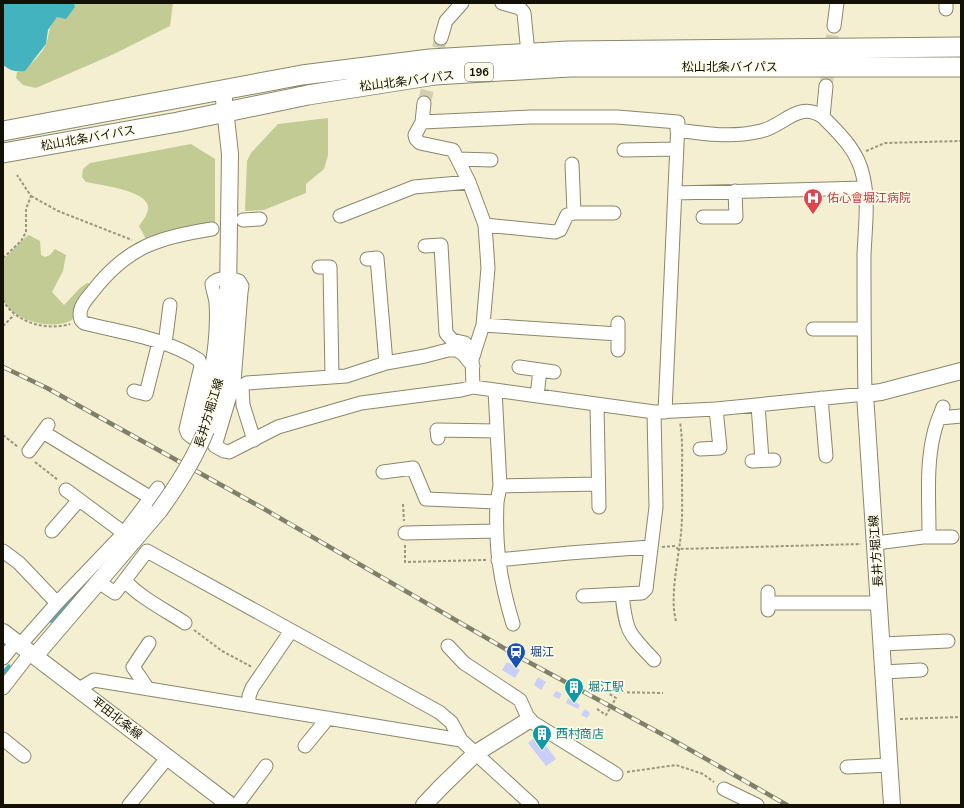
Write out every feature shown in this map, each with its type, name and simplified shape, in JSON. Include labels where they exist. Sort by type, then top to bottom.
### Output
[{"type":"highway","name":"松山北条バイパス","points":[[3,131],[302,75],[430,58],[568,51],[961,47]]},
{"type":"highway","name":"松山北条バイパス","points":[[3,153],[226,112],[308,94],[435,75],[570,67],[961,67]]},
{"type":"main road","name":"長井方堀江線","points":[[26,648],[100,583],[159,511],[182,480],[197,453],[200,434],[218,393],[222,367],[229,278],[230,154],[223,91]]},
{"type":"main road","points":[[865,394],[882,392],[961,371]]},
{"type":"main road","name":"長井方堀江線","points":[[865,394],[876,543],[892,805]]},
{"type":"main road","name":"平田北条線","points":[[3,632],[26,648],[230,805]]},
{"type":"main road","points":[[424,805],[476,753],[529,720]]},
{"type":"street","points":[[442,38],[446,21],[462,3]]},
{"type":"street","points":[[502,3],[520,5],[524,13],[528,53]]},
{"type":"street","points":[[834,26],[838,3]]},
{"type":"street","points":[[823,117],[826,86]]},
{"type":"street","points":[[424,103],[422,122],[415,134],[416,139],[420,143],[453,150],[469,182],[484,225],[488,268],[483,325],[473,360],[473,387]]},
{"type":"street","points":[[212,229],[181,234],[146,245],[127,256],[102,280],[81,306],[80,320],[183,350],[199,360],[201,366],[186,428],[188,434],[200,434],[224,451],[229,452],[278,427],[361,403],[462,390],[473,387],[596,405],[665,412],[716,409],[865,394],[863,329],[864,176],[856,155],[843,136],[815,111],[807,110],[795,113],[780,123],[763,131],[744,135],[722,135],[677,130]]},
{"type":"street","points":[[422,122],[531,117],[617,117],[678,122],[665,412],[654,527],[650,547],[646,589],[642,592],[584,596]]},
{"type":"street","points":[[624,150],[677,149]]},
{"type":"street","points":[[458,159],[491,160]]},
{"type":"street","points":[[572,164],[574,213]]},
{"type":"street","points":[[340,216],[414,186],[469,182]]},
{"type":"street","points":[[675,192],[864,188]]},
{"type":"street","points":[[703,217],[736,217],[735,191]]},
{"type":"street","points":[[484,225],[555,232],[560,230],[567,215],[574,213],[614,213]]},
{"type":"street","points":[[243,220],[260,219]]},
{"type":"street","points":[[425,246],[441,245],[446,333],[452,340],[465,343],[473,360]]},
{"type":"street","points":[[367,259],[377,258],[386,362]]},
{"type":"street","points":[[320,267],[330,267],[332,377]]},
{"type":"street","points":[[215,446],[234,382],[239,326],[242,286],[239,281],[229,278]]},
{"type":"street","points":[[134,391],[146,394],[162,343],[170,305]]},
{"type":"street","points":[[483,325],[618,329],[618,350]]},
{"type":"street","points":[[813,329],[863,329]]},
{"type":"street","points":[[254,440],[243,405],[242,386],[247,383],[346,376],[386,362],[425,356],[448,350],[457,350],[473,360]]},
{"type":"street","points":[[519,367],[554,372]]},
{"type":"street","points":[[537,396],[540,370]]},
{"type":"street","points":[[495,390],[500,486],[497,502],[496,531],[498,560],[504,593],[513,624]]},
{"type":"street","points":[[821,398],[826,456]]},
{"type":"street","points":[[596,405],[599,507]]},
{"type":"street","points":[[758,405],[763,460]]},
{"type":"street","points":[[700,449],[720,448],[716,409]]},
{"type":"street","points":[[927,537],[929,532],[929,472],[934,433],[941,412],[961,416]]},
{"type":"street","points":[[3,688],[26,648],[57,603],[124,533],[154,493],[46,428],[29,451]]},
{"type":"street","points":[[438,438],[437,430],[497,431]]},
{"type":"street","points":[[383,472],[413,468],[426,499],[497,502]]},
{"type":"street","points":[[500,486],[598,484]]},
{"type":"street","points":[[66,490],[124,533]]},
{"type":"street","points":[[52,531],[79,500]]},
{"type":"street","points":[[404,533],[496,531]]},
{"type":"street","points":[[876,543],[927,537],[952,537]]},
{"type":"street","points":[[498,560],[569,552],[650,547]]},
{"type":"street","points":[[3,551],[19,563],[57,603]]},
{"type":"street","points":[[100,583],[115,593],[147,551],[439,712],[451,722],[461,740],[532,805]]},
{"type":"street","points":[[125,581],[135,592],[149,598],[185,623]]},
{"type":"street","points":[[622,594],[625,621],[629,632],[654,660]]},
{"type":"street","points":[[768,602],[879,603]]},
{"type":"street","points":[[249,705],[249,696],[252,688],[291,631]]},
{"type":"street","points":[[882,644],[948,641]]},
{"type":"street","points":[[148,689],[133,667],[149,643]]},
{"type":"street","points":[[448,646],[464,663],[520,700],[529,720],[616,774]]},
{"type":"street","points":[[3,658],[26,648]]},
{"type":"street","points":[[883,672],[921,670]]},
{"type":"street","points":[[79,689],[94,680],[461,740]]},
{"type":"street","points":[[305,746],[328,718]]},
{"type":"street","points":[[3,739],[24,756]]},
{"type":"street","points":[[129,805],[168,758]]},
{"type":"street","points":[[847,768],[889,765]]},
{"type":"street","points":[[237,805],[266,766]]},
{"type":"street","points":[[724,789],[757,805]]},
{"type":"path","points":[[856,155],[885,143],[961,141]]},
{"type":"path","points":[[17,175],[31,196],[58,211],[146,245]]},
{"type":"path","points":[[3,258],[21,241],[26,232],[26,209],[31,196]]},
{"type":"path","points":[[3,300],[14,315],[43,326],[55,327],[80,320]]},
{"type":"path","points":[[3,326],[14,315]]},
{"type":"path","points":[[665,412],[682,436],[682,503],[677,570],[673,590],[676,621]]},
{"type":"path","points":[[403,504],[405,562],[498,560]]},
{"type":"path","points":[[650,547],[675,546],[678,549],[876,543]]},
{"type":"path","points":[[185,623],[222,651],[242,660],[262,674]]},
{"type":"path","points":[[597,709],[606,715],[613,704],[616,698],[607,692],[663,693]]},
{"type":"path","points":[[887,720],[961,717]]},
{"type":"path","points":[[616,774],[676,764],[702,774],[724,789]]},
{"type":"green space","points":[[74,3],[173,3],[170,26],[114,54],[36,88],[23,85],[16,78],[17,72],[30,65],[38,57],[46,44],[53,22],[60,15],[75,7]]},
{"type":"green space","points":[[328,118],[328,155],[324,169],[306,184],[306,193],[264,210],[245,211],[247,161],[251,153],[278,124]]},
{"type":"green space","points":[[191,144],[215,159],[215,222],[147,241],[139,226],[148,212],[148,206],[145,200],[131,192],[86,182],[82,177],[83,169],[90,163]]},
{"type":"green space","points":[[29,235],[40,241],[41,255],[45,257],[50,255],[55,249],[66,255],[63,271],[52,292],[64,305],[80,288],[87,283],[91,284],[72,320],[54,324],[33,322],[22,318],[13,312],[7,305],[2,293],[3,260]]},
{"type":"water","points":[[3,3],[74,3],[75,7],[66,19],[57,17],[48,30],[46,44],[25,71],[13,71],[3,65]]},
{"type":"building","points":[[507,662],[520,670],[515,678],[502,670]]},
{"type":"building","points":[[538,677],[546,682],[541,690],[534,685]]},
{"type":"building","points":[[556,691],[562,694],[559,699],[553,696]]},
{"type":"building","name":"堀江駅","points":[[568,698],[580,705],[578,709],[566,703]]},
{"type":"building","points":[[585,709],[590,713],[587,718],[581,715]]},
{"type":"building","name":"西村商店","points":[[538,735],[556,759],[546,766],[528,743]]},
{"type":"waterway","points":[[51,621],[87,581]]},
{"type":"waterway","points":[[3,673],[9,666]]},
{"type":"tunnel","points":[[826,86],[834,26]]},
{"type":"tunnel","points":[[424,103],[441,38]]},
{"type":"railway","points":[[3,367],[47,388],[259,506],[521,658],[671,739],[787,805]]},
{"type":"place","name":"佑心會堀江病院","points":[[813,215]]},
{"type":"place","name":"堀江","points":[[516,669]]},
{"type":"place","name":"堀江駅","points":[[574,704]]},
{"type":"place","name":"西村商店","points":[[542,751]]}]
